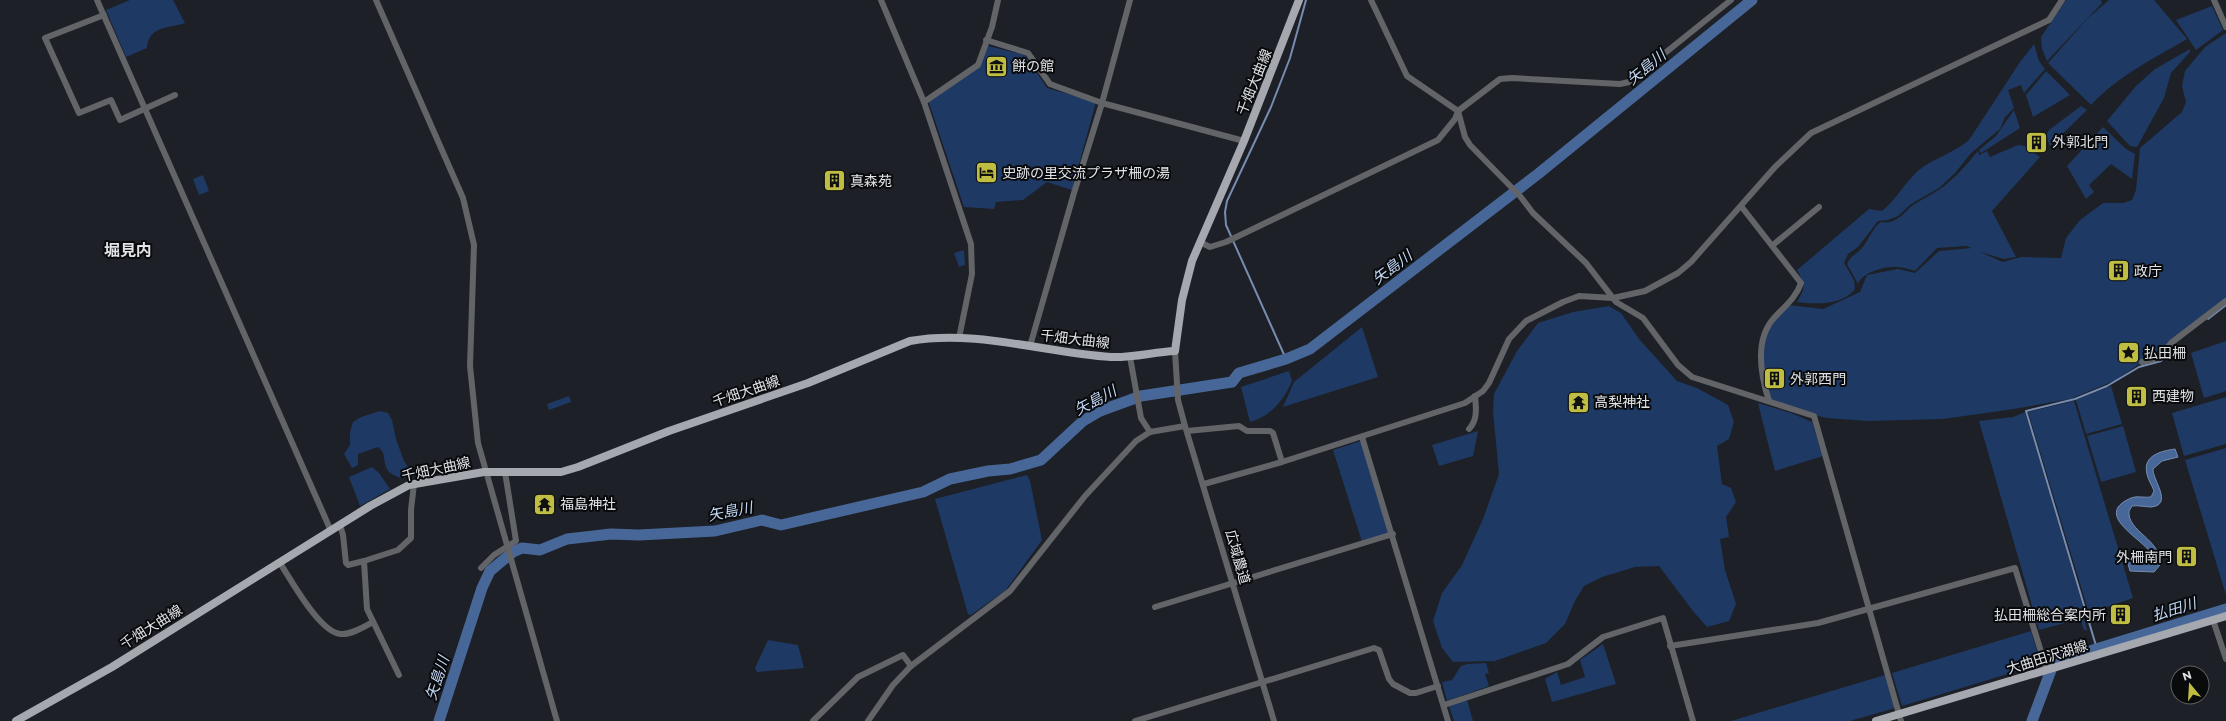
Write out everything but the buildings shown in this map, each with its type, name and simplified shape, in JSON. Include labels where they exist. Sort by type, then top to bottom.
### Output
[{"type":"main road","name":"千畑大曲線","points":[[16,721],[112,668],[390,494],[414,484],[484,472],[561,472],[578,467],[669,431],[808,383],[910,341],[925,338],[959,338],[1111,357],[1175,351],[1187,277],[1200,242],[1244,141],[1299,0]]},
{"type":"main road","name":"大曲田沢湖線","points":[[1876,721],[1900,718],[2049,670],[2226,616]]},
{"type":"street","points":[[98,0],[331,531]]},
{"type":"street","points":[[376,0],[463,198],[471,223],[474,245],[470,366],[478,443],[484,472],[558,721]]},
{"type":"street","points":[[881,0],[924,102],[971,244],[972,274],[959,338]]},
{"type":"street","points":[[924,102],[978,65],[992,27],[998,0]]},
{"type":"street","points":[[1030,346],[1074,193],[1102,103],[1130,0]]},
{"type":"street","points":[[1371,0],[1407,76],[1458,111],[1468,141],[1520,196],[1533,213],[1586,264],[1616,302],[1643,318],[1678,364],[1692,377],[1814,416],[1870,608],[1900,718]]},
{"type":"street","points":[[1200,242],[1210,247],[1236,238],[1438,140],[1455,119],[1458,111],[1504,78],[1620,84],[1629,82],[1731,0]]},
{"type":"street","points":[[1204,484],[1282,462],[1465,403],[1483,391],[1489,383],[1509,339],[1526,321],[1563,302],[1579,296],[1613,298],[1645,291],[1678,273],[1691,262],[1775,167],[1811,132],[2049,20],[2062,0]]},
{"type":"street","points":[[2214,0],[2226,27]]},
{"type":"street","points":[[104,15],[45,38],[79,112],[111,100],[120,120],[175,95]]},
{"type":"street","points":[[986,40],[1028,53],[1050,84],[1102,103],[1244,141]]},
{"type":"street","points":[[1741,206],[1773,245],[1801,283],[1799,291],[1788,305],[1772,320],[1762,342],[1764,387],[1769,401]]},
{"type":"street","points":[[1773,245],[1819,207]]},
{"type":"street","points":[[2142,362],[2159,358],[2171,343],[2226,301]]},
{"type":"street","name":"広域農道","points":[[1175,351],[1178,400],[1274,721]]},
{"type":"street","points":[[1130,356],[1141,418],[1150,432]]},
{"type":"street","points":[[1469,429],[1473,425],[1476,417],[1476,396]]},
{"type":"street","points":[[868,721],[893,686],[911,666],[1010,591],[1084,496],[1136,441],[1150,432],[1239,426],[1247,431],[1270,431],[1282,462]]},
{"type":"street","points":[[1362,437],[1393,534],[1448,721]]},
{"type":"street","points":[[481,568],[494,555],[516,542],[505,472]]},
{"type":"street","points":[[340,525],[343,535],[346,563],[348,564],[364,561],[398,550],[411,538],[411,510],[414,484]]},
{"type":"street","points":[[1155,607],[1393,534]]},
{"type":"street","points":[[364,561],[367,609],[400,675]]},
{"type":"street","points":[[280,562],[298,592],[321,622],[335,633],[342,634],[351,632],[373,622]]},
{"type":"street","points":[[1670,646],[1818,623],[2015,568],[2049,670]]},
{"type":"street","points":[[1444,705],[1568,664],[1603,637],[1663,618],[1693,721]]},
{"type":"street","points":[[2214,620],[2226,659]]},
{"type":"street","points":[[1135,721],[1374,648],[1379,650],[1389,679],[1393,684],[1410,693],[1416,693],[1438,686]]},
{"type":"street","points":[[813,721],[858,677],[903,655],[911,666]]},
{"type":"shaded area","points":[[130,0],[173,0],[185,23],[155,32],[148,41],[147,48],[126,57],[106,10]]},
{"type":"shaded area","points":[[2066,0],[2101,0],[2102,3],[2047,61],[2042,49],[2041,37]]},
{"type":"shaded area","points":[[2109,0],[2154,0],[2187,39],[2124,77],[2091,105],[2048,63],[2088,18]]},
{"type":"shaded area","points":[[2212,6],[2223,30],[2196,50],[2176,20]]},
{"type":"shaded area","points":[[2226,33],[2226,301],[2171,343],[2159,358],[2142,362],[2116,380],[2070,399],[1943,419],[1868,421],[1827,418],[1798,411],[1769,401],[1761,356],[1769,325],[1788,305],[1823,309],[1860,292],[1867,275],[1898,269],[1915,273],[1939,251],[1971,248],[1967,246],[1937,248],[1915,271],[1898,267],[1880,269],[1864,276],[1858,284],[1847,264],[1852,256],[1862,248],[1881,222],[1891,222],[1895,220],[1913,205],[1943,187],[1957,175],[1978,151],[1979,155],[1987,151],[1990,157],[2018,145],[2025,146],[2040,157],[1992,211],[2016,257],[2004,259],[1980,252],[2003,262],[2021,257],[2061,258],[2066,238],[2080,220],[2103,203],[2123,203],[2132,200],[2136,190],[2140,148],[2182,112],[2186,102],[2182,86],[2185,71],[2205,47]]},
{"type":"shaded area","points":[[2034,44],[2039,61],[2045,69],[2024,93],[2021,85],[2008,90],[2014,108],[2005,117],[2000,129],[1971,153],[1955,173],[1939,188],[1911,204],[1898,216],[1888,220],[1878,221],[1858,247],[1848,254],[1844,263],[1854,280],[1855,289],[1850,295],[1828,303],[1797,302],[1802,293],[1803,283],[1797,270],[1869,209],[1882,211],[1887,207],[1919,170],[1963,145],[1969,140],[2020,62]]},
{"type":"shaded area","points":[[988,46],[1025,55],[1047,88],[1096,102],[1072,190],[1047,182],[1023,200],[996,202],[994,209],[964,207],[928,100],[979,67]]},
{"type":"shaded area","points":[[2190,49],[2190,52],[2171,73],[2164,98],[2137,147],[2130,146],[2107,121],[2136,86],[2155,69]]},
{"type":"shaded area","points":[[2046,71],[2070,95],[2033,117],[2026,95]]},
{"type":"shaded area","points":[[2081,106],[2087,110],[2050,146],[2046,136],[2049,130]]},
{"type":"shaded area","points":[[2014,110],[2020,128],[1981,153],[1979,150],[1996,136]]},
{"type":"shaded area","points":[[2103,127],[2126,149],[2135,154],[2132,179],[2111,164],[2089,185],[2094,192],[2086,199],[2067,166]]},
{"type":"shaded area","points":[[203,175],[209,191],[199,195],[193,179]]},
{"type":"shaded area","points":[[964,250],[965,265],[959,267],[954,253]]},
{"type":"shaded area","points":[[1609,306],[1621,313],[1639,339],[1677,381],[1697,388],[1728,405],[1734,422],[1729,439],[1717,446],[1722,484],[1731,488],[1736,502],[1726,517],[1729,537],[1720,539],[1725,570],[1736,604],[1729,621],[1707,627],[1659,566],[1635,567],[1602,577],[1584,586],[1575,601],[1565,624],[1546,643],[1495,661],[1453,662],[1442,648],[1433,621],[1442,593],[1462,565],[1483,519],[1499,474],[1493,411],[1494,394],[1517,351],[1538,323],[1573,312]]},
{"type":"shaded area","points":[[1362,327],[1378,377],[1283,407],[1294,382]]},
{"type":"shaded area","points":[[2226,341],[2226,391],[2204,398],[2191,353]]},
{"type":"shaded area","points":[[1289,371],[1292,381],[1285,395],[1276,407],[1264,416],[1250,422],[1241,387]]},
{"type":"shaded area","points":[[2111,386],[2122,424],[2086,434],[2076,400]]},
{"type":"shaded area","points":[[569,396],[571,402],[549,410],[547,404]]},
{"type":"shaded area","points":[[2226,397],[2226,444],[2184,456],[2172,413]]},
{"type":"shaded area","points":[[2074,401],[2133,598],[2089,613],[2028,412]]},
{"type":"shaded area","points":[[1758,403],[1791,413],[1812,422],[1823,456],[1775,471]]},
{"type":"shaded area","points":[[380,411],[388,413],[392,420],[396,439],[404,461],[412,473],[411,477],[400,478],[390,473],[386,467],[381,449],[378,447],[358,454],[358,465],[352,468],[344,454],[350,445],[350,432],[353,422],[361,417]]},
{"type":"shaded area","points":[[2025,412],[2085,613],[2083,614],[2087,630],[2084,630],[2080,619],[2039,630],[1979,421],[2013,417]]},
{"type":"shaded area","points":[[2123,426],[2136,472],[2101,482],[2087,436]]},
{"type":"shaded area","points":[[1478,431],[1473,456],[1439,466],[1432,445]]},
{"type":"shaded area","points":[[1361,441],[1390,533],[1362,542],[1333,450]]},
{"type":"shaded area","points":[[2226,448],[2226,595],[2185,460]]},
{"type":"shaded area","points":[[2175,449],[2178,457],[2162,461],[2153,469],[2160,491],[2161,502],[2158,505],[2151,507],[2132,506],[2129,511],[2133,525],[2151,542],[2156,549],[2159,556],[2160,565],[2154,572],[2130,571],[2126,557],[2144,563],[2149,562],[2150,552],[2123,527],[2116,512],[2120,505],[2129,499],[2137,497],[2151,497],[2154,491],[2147,474],[2147,462],[2154,455]]},
{"type":"shaded area","points":[[372,467],[379,473],[390,489],[360,506],[349,477]]},
{"type":"shaded area","points":[[1027,475],[1030,481],[1042,540],[1006,590],[971,615],[968,614],[935,499]]},
{"type":"shaded area","points":[[2031,631],[2041,664],[1902,706],[1892,673]]},
{"type":"shaded area","points":[[768,640],[798,645],[804,668],[757,672],[755,668]]},
{"type":"shaded area","points":[[1603,644],[1616,684],[1552,702],[1545,679],[1557,672],[1561,685],[1585,677],[1580,660]]},
{"type":"shaded area","points":[[1486,663],[1489,673],[1485,674],[1489,686],[1447,701],[1442,682],[1452,680],[1461,666],[1467,664]]},
{"type":"shaded area","points":[[1885,675],[1895,708],[1850,721],[1731,721]]},
{"type":"shaded area","points":[[1467,700],[1473,721],[1454,721],[1449,706]]},
{"type":"waterway","points":[[1286,359],[1226,225],[1225,212],[1227,201],[1271,107],[1290,58],[1306,0]]},
{"type":"waterway","name":"矢島川","points":[[439,721],[482,588],[490,571],[513,552],[522,548],[540,550],[567,539],[611,534],[639,535],[715,531],[762,520],[781,525],[923,492],[950,479],[988,471],[1010,469],[1041,460],[1083,421],[1100,411],[1141,396],[1232,382],[1239,373],[1286,359],[1310,349],[1538,174],[1752,0]]},
{"type":"waterway","points":[[2208,319],[2226,305]]},
{"type":"waterway","points":[[2097,649],[2026,411],[2075,399],[2107,386],[2139,367],[2161,361],[2166,354]]},
{"type":"waterway","name":"払田川","points":[[2032,721],[2054,662],[2226,609]]},
{"type":"place","name":"餅の館","points":[[997,66]]},
{"type":"place","name":"外郭北門","points":[[2037,142]]},
{"type":"place","name":"史跡の里交流プラザ柵の湯","points":[[987,173]]},
{"type":"place","name":"真森苑","points":[[835,181]]},
{"type":"place","name":"政庁","points":[[2119,271]]},
{"type":"place","name":"払田柵","points":[[2128,353]]},
{"type":"place","name":"外郭西門","points":[[1775,379]]},
{"type":"place","name":"西建物","points":[[2137,396]]},
{"type":"place","name":"高梨神社","points":[[1579,402]]},
{"type":"place","name":"福島神社","points":[[545,504]]},
{"type":"place","name":"外柵南門","points":[[2187,557]]},
{"type":"place","name":"払田柵総合案内所","points":[[2121,615]]},
{"type":"district","name":"堀見内","points":[[128,250]]}]
